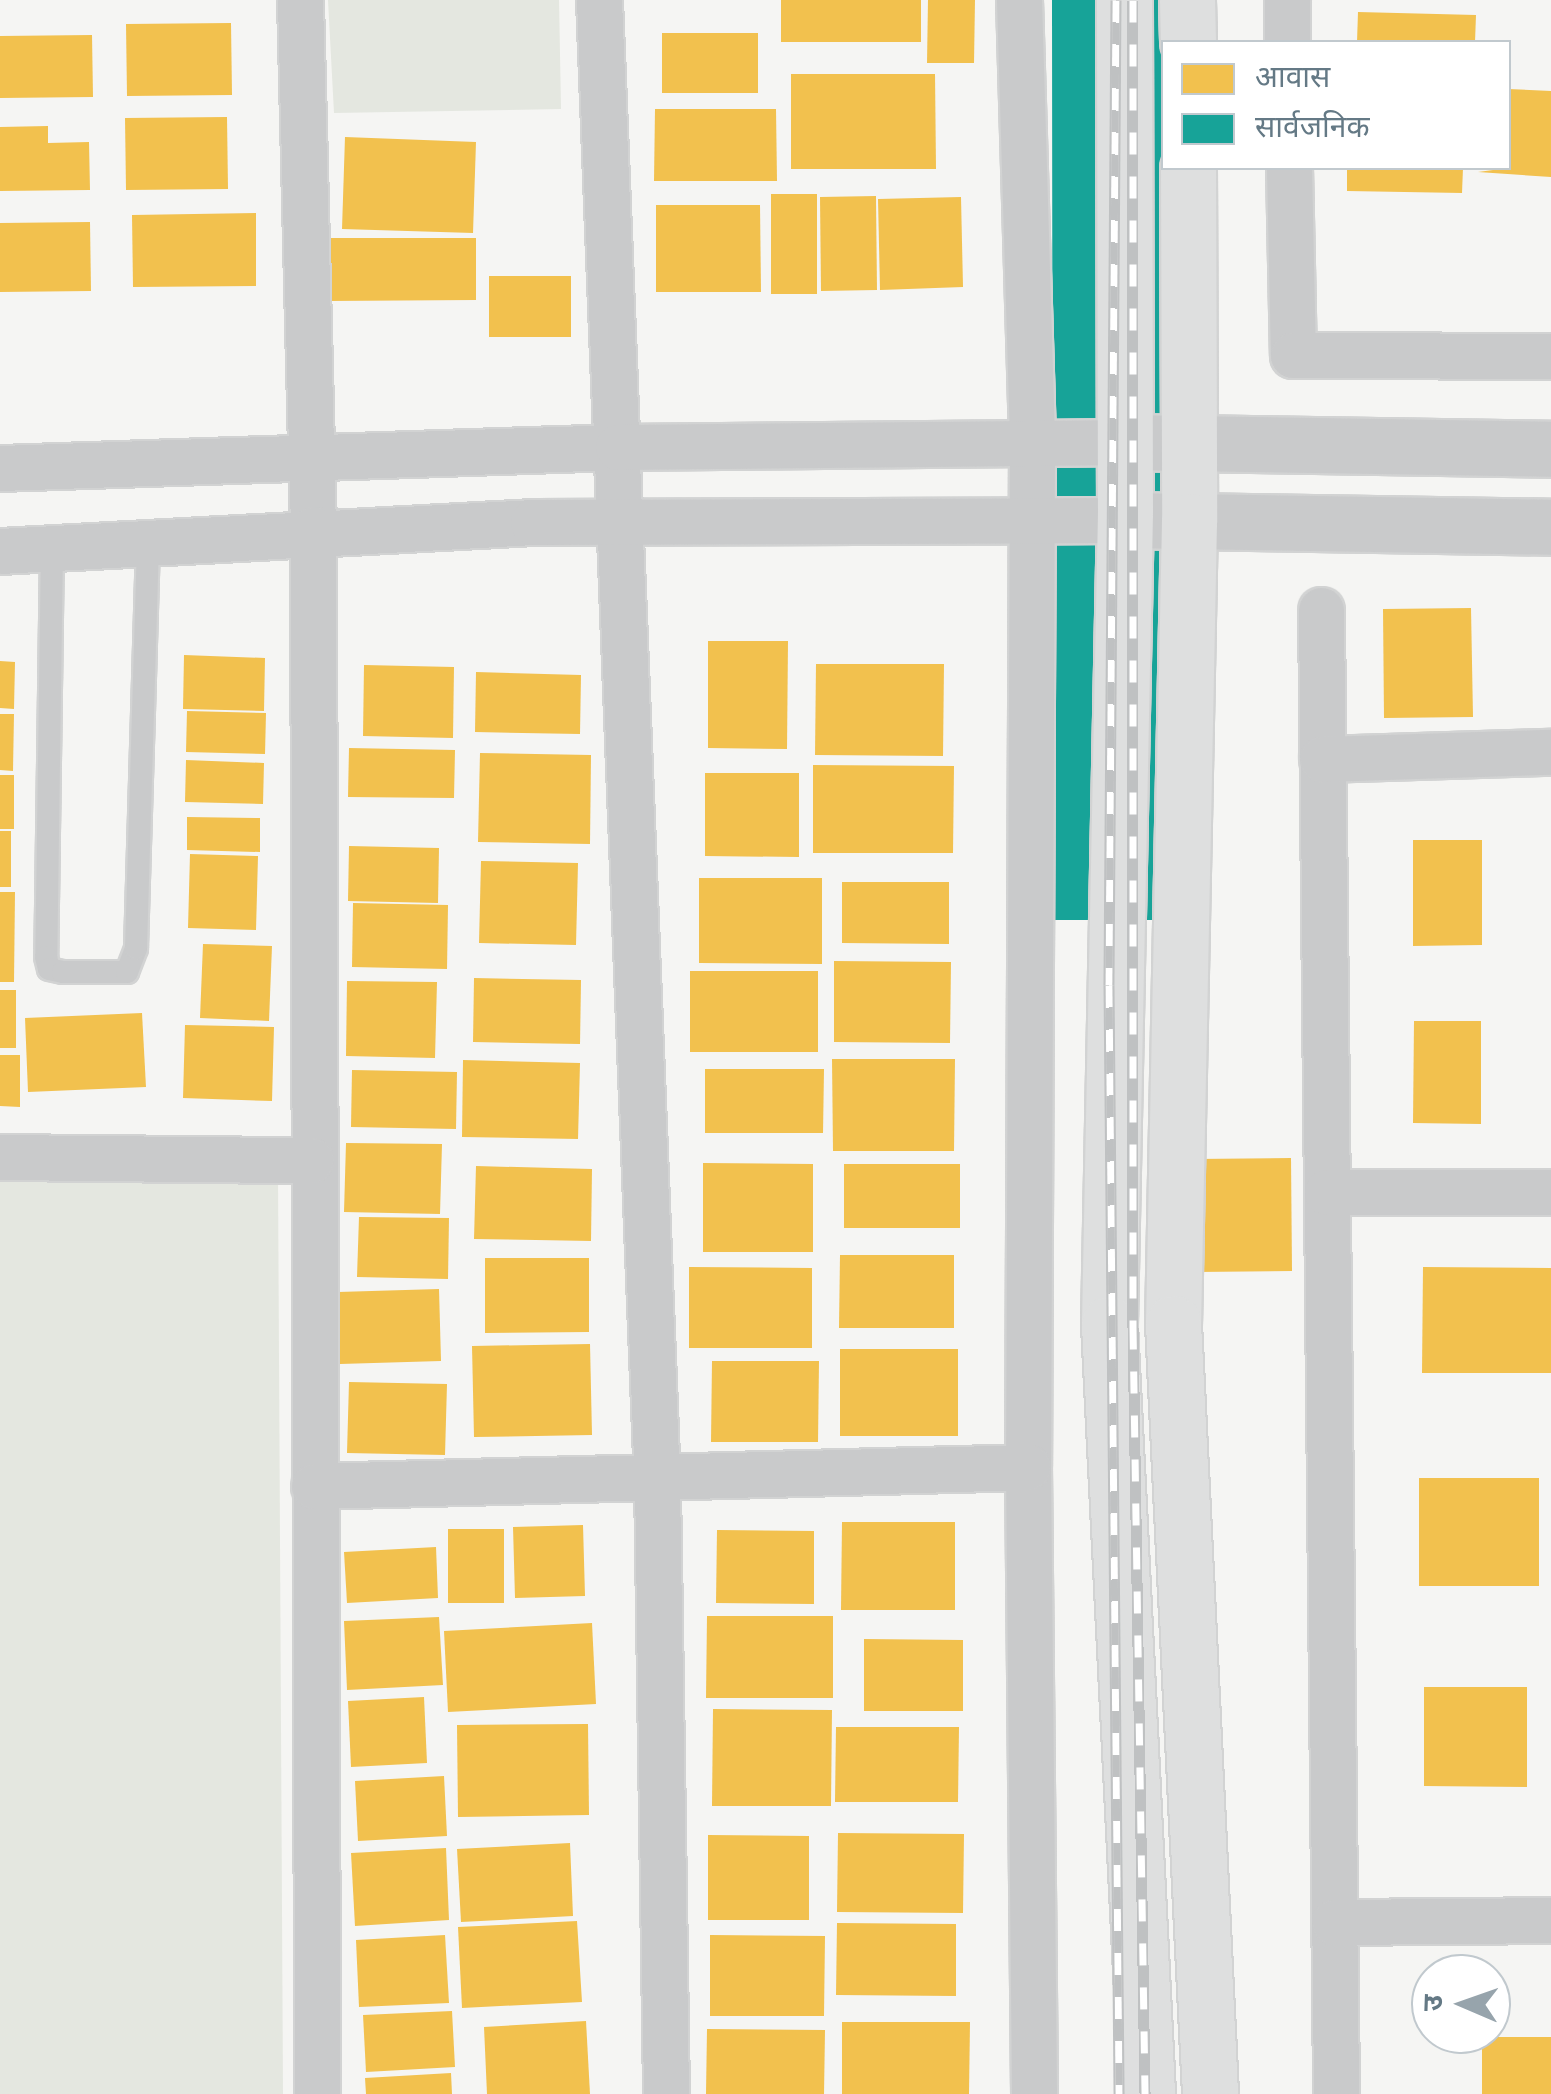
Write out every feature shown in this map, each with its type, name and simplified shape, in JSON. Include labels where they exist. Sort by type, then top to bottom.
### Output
[{"type":"main road","points":[[1124,0],[1126,442],[1110,1324],[1146,2094]]},
{"type":"main road","points":[[1187,0],[1188,40]]},
{"type":"main road","points":[[1188,170],[1189,521],[1173,1323],[1210,2094]]},
{"type":"street","points":[[300,0],[313,530],[310,1160],[317,2094]]},
{"type":"street","points":[[599,0],[657,1480],[666,2094]]},
{"type":"street","points":[[1019,0],[1032,446],[1028,1468],[1034,2094]]},
{"type":"street","points":[[1286,0],[1287,40]]},
{"type":"street","points":[[1289,170],[1292,354],[1551,356]]},
{"type":"street","points":[[0,468],[310,462],[618,447],[1032,446],[1189,438],[1551,449]]},
{"type":"street","points":[[0,550],[313,530],[621,523],[1125,520],[1551,527]]},
{"type":"street","points":[[1321,610],[1336,2094]]},
{"type":"street","points":[[1322,760],[1551,752]]},
{"type":"street","points":[[0,1158],[310,1160]]},
{"type":"street","points":[[1327,1192],[1551,1192]]},
{"type":"street","points":[[314,1486],[1028,1468]]},
{"type":"street","points":[[1334,1922],[1551,1920]]},
{"type":"lane","points":[[52,547],[46,957],[49,968],[62,972],[127,972],[136,948],[148,541]]},
{"type":"shaded area","points":[[328,0],[559,0],[561,109],[334,113]]},
{"type":"shaded area","points":[[0,1174],[278,1175],[283,2094],[0,2094]]},
{"type":"building: आवास","points":[[781,0],[921,0],[921,42],[781,42]]},
{"type":"building: आवास","points":[[928,0],[975,0],[974,63],[927,63]]},
{"type":"building: आवास","points":[[1358,12],[1476,15],[1475,40],[1357,40]]},
{"type":"building: आवास","points":[[231,23],[232,95],[127,96],[126,24]]},
{"type":"building: आवास","points":[[662,33],[758,33],[758,93],[662,93]]},
{"type":"building: आवास","points":[[92,35],[93,97],[0,98],[0,36]]},
{"type":"building: आवास","points":[[791,74],[935,74],[936,169],[791,169]]},
{"type":"building: आवास","points":[[1511,89],[1551,91],[1551,177],[1478,172],[1511,170]]},
{"type":"building: आवास","points":[[655,109],[776,109],[777,181],[654,181]]},
{"type":"building: आवास","points":[[227,117],[228,189],[126,190],[125,118]]},
{"type":"building: आवास","points":[[48,126],[48,143],[89,142],[90,190],[0,191],[0,127]]},
{"type":"building: आवास","points":[[345,137],[476,142],[473,233],[342,229]]},
{"type":"building: आवास","points":[[1347,170],[1463,170],[1462,193],[1347,191]]},
{"type":"building: आवास","points":[[771,194],[817,194],[817,294],[771,294]]},
{"type":"building: आवास","points":[[876,196],[877,290],[821,291],[820,197]]},
{"type":"building: आवास","points":[[961,197],[963,287],[880,290],[878,199]]},
{"type":"building: आवास","points":[[656,205],[760,205],[761,292],[656,292]]},
{"type":"building: आवास","points":[[256,213],[256,286],[133,287],[132,215]]},
{"type":"building: आवास","points":[[90,222],[91,291],[0,292],[0,223]]},
{"type":"building: आवास","points":[[327,238],[476,238],[476,300],[327,301]]},
{"type":"building: आवास","points":[[489,276],[571,276],[571,337],[489,337]]},
{"type":"building: आवास","points":[[1471,608],[1473,717],[1384,718],[1383,609]]},
{"type":"building: आवास","points":[[708,641],[788,641],[787,749],[708,748]]},
{"type":"building: आवास","points":[[184,655],[265,658],[264,711],[183,709]]},
{"type":"building: आवास","points":[[0,661],[15,662],[14,709],[0,708]]},
{"type":"building: आवास","points":[[816,664],[944,664],[943,756],[815,755]]},
{"type":"building: आवास","points":[[364,665],[454,667],[453,738],[363,736]]},
{"type":"building: आवास","points":[[476,672],[581,675],[580,734],[475,732]]},
{"type":"building: आवास","points":[[187,711],[266,713],[265,754],[186,752]]},
{"type":"building: आवास","points":[[0,714],[14,714],[13,771],[0,770]]},
{"type":"building: आवास","points":[[349,748],[455,750],[454,798],[348,797]]},
{"type":"building: आवास","points":[[480,753],[591,755],[590,844],[478,842]]},
{"type":"building: आवास","points":[[186,760],[264,763],[263,804],[185,802]]},
{"type":"building: आवास","points":[[813,765],[954,766],[953,853],[813,853]]},
{"type":"building: आवास","points":[[705,773],[799,773],[799,857],[705,856]]},
{"type":"building: आवास","points":[[0,775],[14,775],[14,829],[0,829]]},
{"type":"building: आवास","points":[[187,817],[260,818],[260,852],[187,850]]},
{"type":"building: आवास","points":[[0,831],[11,831],[11,887],[0,887]]},
{"type":"building: आवास","points":[[1413,840],[1482,840],[1482,945],[1413,946]]},
{"type":"building: आवास","points":[[349,846],[439,848],[438,903],[348,901]]},
{"type":"building: आवास","points":[[190,854],[258,856],[256,930],[188,928]]},
{"type":"building: आवास","points":[[481,861],[578,863],[576,945],[479,943]]},
{"type":"building: आवास","points":[[699,878],[822,878],[822,964],[699,963]]},
{"type":"building: आवास","points":[[842,882],[949,882],[949,944],[842,943]]},
{"type":"building: आवास","points":[[0,892],[15,892],[14,982],[0,982]]},
{"type":"building: आवास","points":[[353,903],[448,905],[447,969],[352,967]]},
{"type":"building: आवास","points":[[203,944],[272,946],[269,1021],[200,1018]]},
{"type":"building: आवास","points":[[834,961],[951,962],[950,1043],[834,1042]]},
{"type":"building: आवास","points":[[690,971],[818,971],[818,1052],[690,1052]]},
{"type":"building: आवास","points":[[474,978],[581,980],[580,1044],[473,1042]]},
{"type":"building: आवास","points":[[347,981],[437,982],[435,1058],[346,1056]]},
{"type":"building: आवास","points":[[0,990],[16,990],[16,1048],[0,1048]]},
{"type":"building: आवास","points":[[142,1013],[146,1087],[28,1092],[25,1018]]},
{"type":"building: आवास","points":[[1414,1021],[1481,1021],[1481,1124],[1413,1123]]},
{"type":"building: आवास","points":[[185,1025],[274,1027],[272,1101],[183,1098]]},
{"type":"building: आवास","points":[[0,1055],[20,1055],[20,1107],[0,1106]]},
{"type":"building: आवास","points":[[832,1059],[955,1059],[954,1151],[833,1151]]},
{"type":"building: आवास","points":[[463,1060],[580,1063],[578,1139],[462,1137]]},
{"type":"building: आवास","points":[[705,1069],[824,1069],[823,1133],[705,1133]]},
{"type":"building: आवास","points":[[352,1070],[457,1072],[456,1129],[351,1127]]},
{"type":"building: आवास","points":[[346,1143],[442,1144],[440,1214],[344,1212]]},
{"type":"building: आवास","points":[[1291,1158],[1292,1271],[1196,1272],[1195,1159]]},
{"type":"building: आवास","points":[[703,1163],[813,1164],[813,1252],[703,1252]]},
{"type":"building: आवास","points":[[844,1164],[960,1164],[960,1228],[844,1228]]},
{"type":"building: आवास","points":[[476,1166],[592,1169],[591,1241],[474,1239]]},
{"type":"building: आवास","points":[[359,1217],[449,1218],[448,1279],[357,1277]]},
{"type":"building: आवास","points":[[840,1255],[954,1255],[954,1328],[839,1328]]},
{"type":"building: आवास","points":[[485,1258],[589,1258],[589,1332],[485,1333]]},
{"type":"building: आवास","points":[[689,1267],[812,1268],[812,1348],[689,1348]]},
{"type":"building: आवास","points":[[1423,1267],[1551,1268],[1551,1373],[1422,1373]]},
{"type":"building: आवास","points":[[439,1289],[441,1361],[340,1364],[338,1292]]},
{"type":"building: आवास","points":[[590,1344],[592,1435],[474,1437],[472,1346]]},
{"type":"building: आवास","points":[[840,1349],[958,1349],[958,1436],[840,1436]]},
{"type":"building: आवास","points":[[712,1361],[819,1361],[818,1442],[711,1442]]},
{"type":"building: आवास","points":[[349,1382],[447,1384],[445,1455],[347,1453]]},
{"type":"building: आवास","points":[[1419,1478],[1539,1478],[1539,1586],[1419,1586]]},
{"type":"building: आवास","points":[[842,1522],[955,1522],[955,1610],[841,1610]]},
{"type":"building: आवास","points":[[583,1525],[585,1596],[515,1598],[513,1527]]},
{"type":"building: आवास","points":[[448,1529],[504,1529],[504,1603],[448,1603]]},
{"type":"building: आवास","points":[[717,1530],[814,1531],[814,1604],[716,1603]]},
{"type":"building: आवास","points":[[436,1547],[438,1598],[347,1603],[344,1552]]},
{"type":"building: आवास","points":[[707,1616],[833,1616],[833,1698],[706,1698]]},
{"type":"building: आवास","points":[[439,1617],[443,1685],[347,1690],[344,1621]]},
{"type":"building: आवास","points":[[592,1623],[596,1704],[448,1712],[444,1631]]},
{"type":"building: आवास","points":[[864,1639],[963,1640],[963,1711],[864,1711]]},
{"type":"building: आवास","points":[[1424,1687],[1527,1687],[1527,1787],[1424,1786]]},
{"type":"building: आवास","points":[[424,1697],[427,1763],[351,1767],[348,1701]]},
{"type":"building: आवास","points":[[713,1709],[832,1710],[831,1806],[712,1806]]},
{"type":"building: आवास","points":[[588,1724],[589,1815],[458,1817],[457,1725]]},
{"type":"building: आवास","points":[[836,1727],[959,1727],[958,1802],[835,1802]]},
{"type":"building: आवास","points":[[444,1776],[447,1836],[358,1841],[355,1781]]},
{"type":"building: आवास","points":[[838,1833],[964,1834],[963,1913],[837,1912]]},
{"type":"building: आवास","points":[[708,1835],[809,1836],[809,1920],[708,1920]]},
{"type":"building: आवास","points":[[570,1843],[573,1916],[461,1922],[457,1849]]},
{"type":"building: आवास","points":[[446,1848],[449,1920],[355,1926],[351,1853]]},
{"type":"building: आवास","points":[[577,1921],[582,2002],[462,2008],[458,1927]]},
{"type":"building: आवास","points":[[837,1923],[956,1924],[956,1996],[836,1995]]},
{"type":"building: आवास","points":[[445,1935],[449,2003],[359,2007],[356,1940]]},
{"type":"building: आवास","points":[[710,1935],[825,1936],[824,2016],[710,2016]]},
{"type":"building: आवास","points":[[452,2011],[455,2067],[366,2072],[363,2015]]},
{"type":"building: आवास","points":[[586,2021],[590,2094],[487,2094],[484,2027]]},
{"type":"building: आवास","points":[[842,2022],[970,2022],[969,2094],[842,2094]]},
{"type":"building: आवास","points":[[707,2029],[825,2030],[824,2094],[706,2094]]},
{"type":"building: आवास","points":[[1511,2037],[1551,2037],[1551,2094],[1482,2094],[1482,2054],[1511,2054]]},
{"type":"building: आवास","points":[[451,2073],[452,2094],[366,2094],[365,2078]]},
{"type":"building: सार्वजनिक","points":[[1052,0],[1190,0],[1165,40],[1161,40],[1161,170],[1164,170],[1191,920],[1053,920]]},
{"type":"railway","points":[[1116,0],[1109,985],[1119,2094]]},
{"type":"railway","points":[[1133,0],[1133,1327],[1145,2094]]}]
